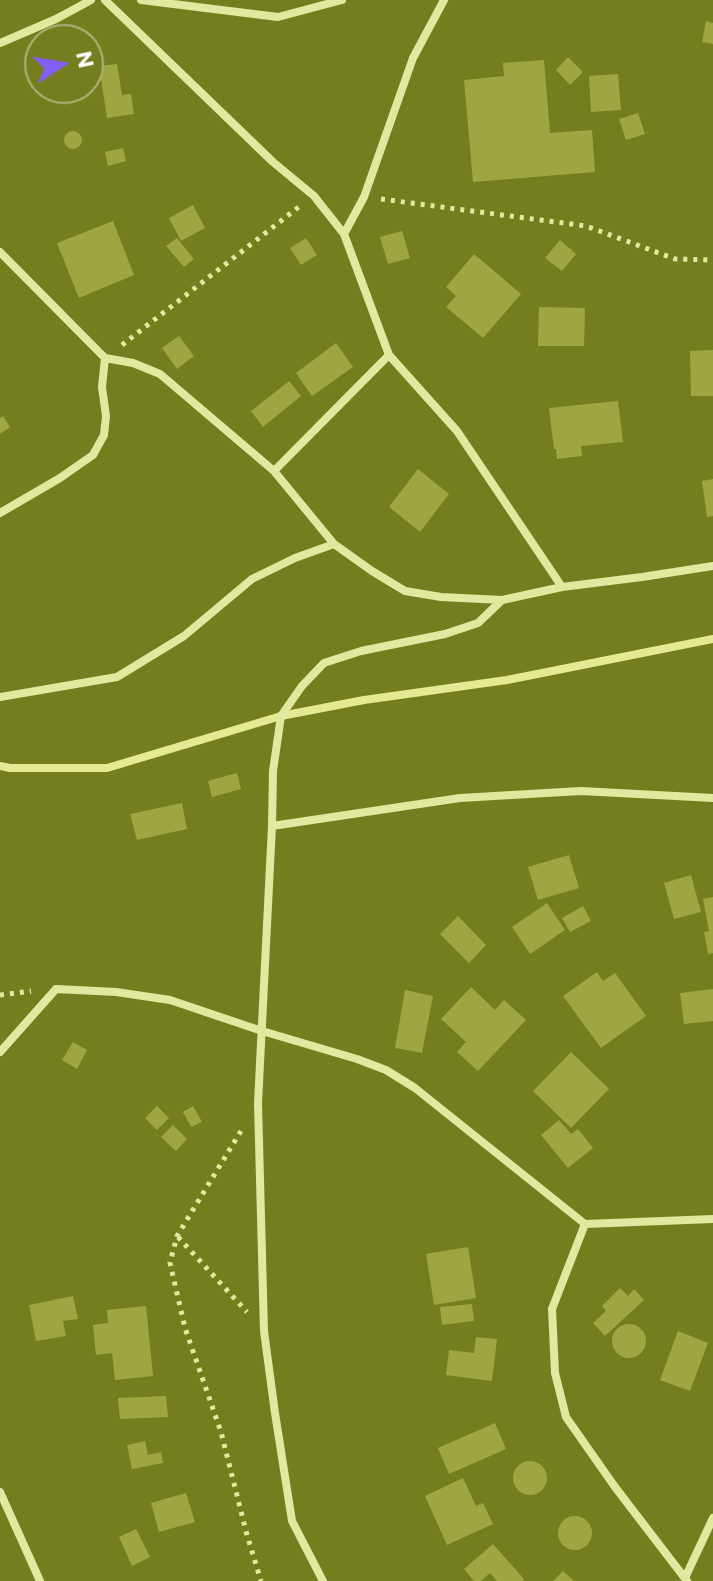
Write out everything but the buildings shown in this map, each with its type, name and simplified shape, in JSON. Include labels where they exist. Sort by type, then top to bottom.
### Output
[{"type":"street","points":[[0,43],[91,0]]},
{"type":"street","points":[[105,0],[273,162],[314,196],[344,234],[389,355],[457,431],[562,587]]},
{"type":"street","points":[[141,0],[278,17],[342,0]]},
{"type":"street","points":[[344,234],[364,197],[413,58],[444,0]]},
{"type":"street","points":[[0,252],[105,358],[133,363],[160,374],[274,471],[334,544],[405,591],[441,597],[502,600],[562,587],[713,566]]},
{"type":"street","points":[[274,471],[389,355]]},
{"type":"street","points":[[0,513],[93,455],[104,435],[106,416],[102,387],[105,358]]},
{"type":"street","points":[[0,697],[117,677],[184,636],[252,579],[295,558],[334,544]]},
{"type":"street","points":[[323,1581],[292,1521],[264,1331],[258,1103],[273,771],[281,716],[302,686],[324,663],[478,623],[502,600]]},
{"type":"street","points":[[272,826],[475,797],[581,791],[713,798]]},
{"type":"street","points":[[0,1052],[56,989],[116,992],[170,1000],[386,1070],[415,1088],[585,1224],[713,1219]]},
{"type":"street","points":[[585,1224],[552,1309],[555,1373],[566,1417],[686,1580],[713,1518]]},
{"type":"street","points":[[0,1492],[40,1581]]},
{"type":"path","points":[[105,358],[314,196]]},
{"type":"path","points":[[364,197],[586,226],[675,259],[713,260]]},
{"type":"path","points":[[258,1103],[177,1236],[170,1263],[185,1328],[221,1432],[261,1581]]},
{"type":"path","points":[[177,1236],[264,1331]]},
{"type":"waterway","points":[[0,766],[107,768],[281,716],[364,700],[507,680],[713,639]]}]
